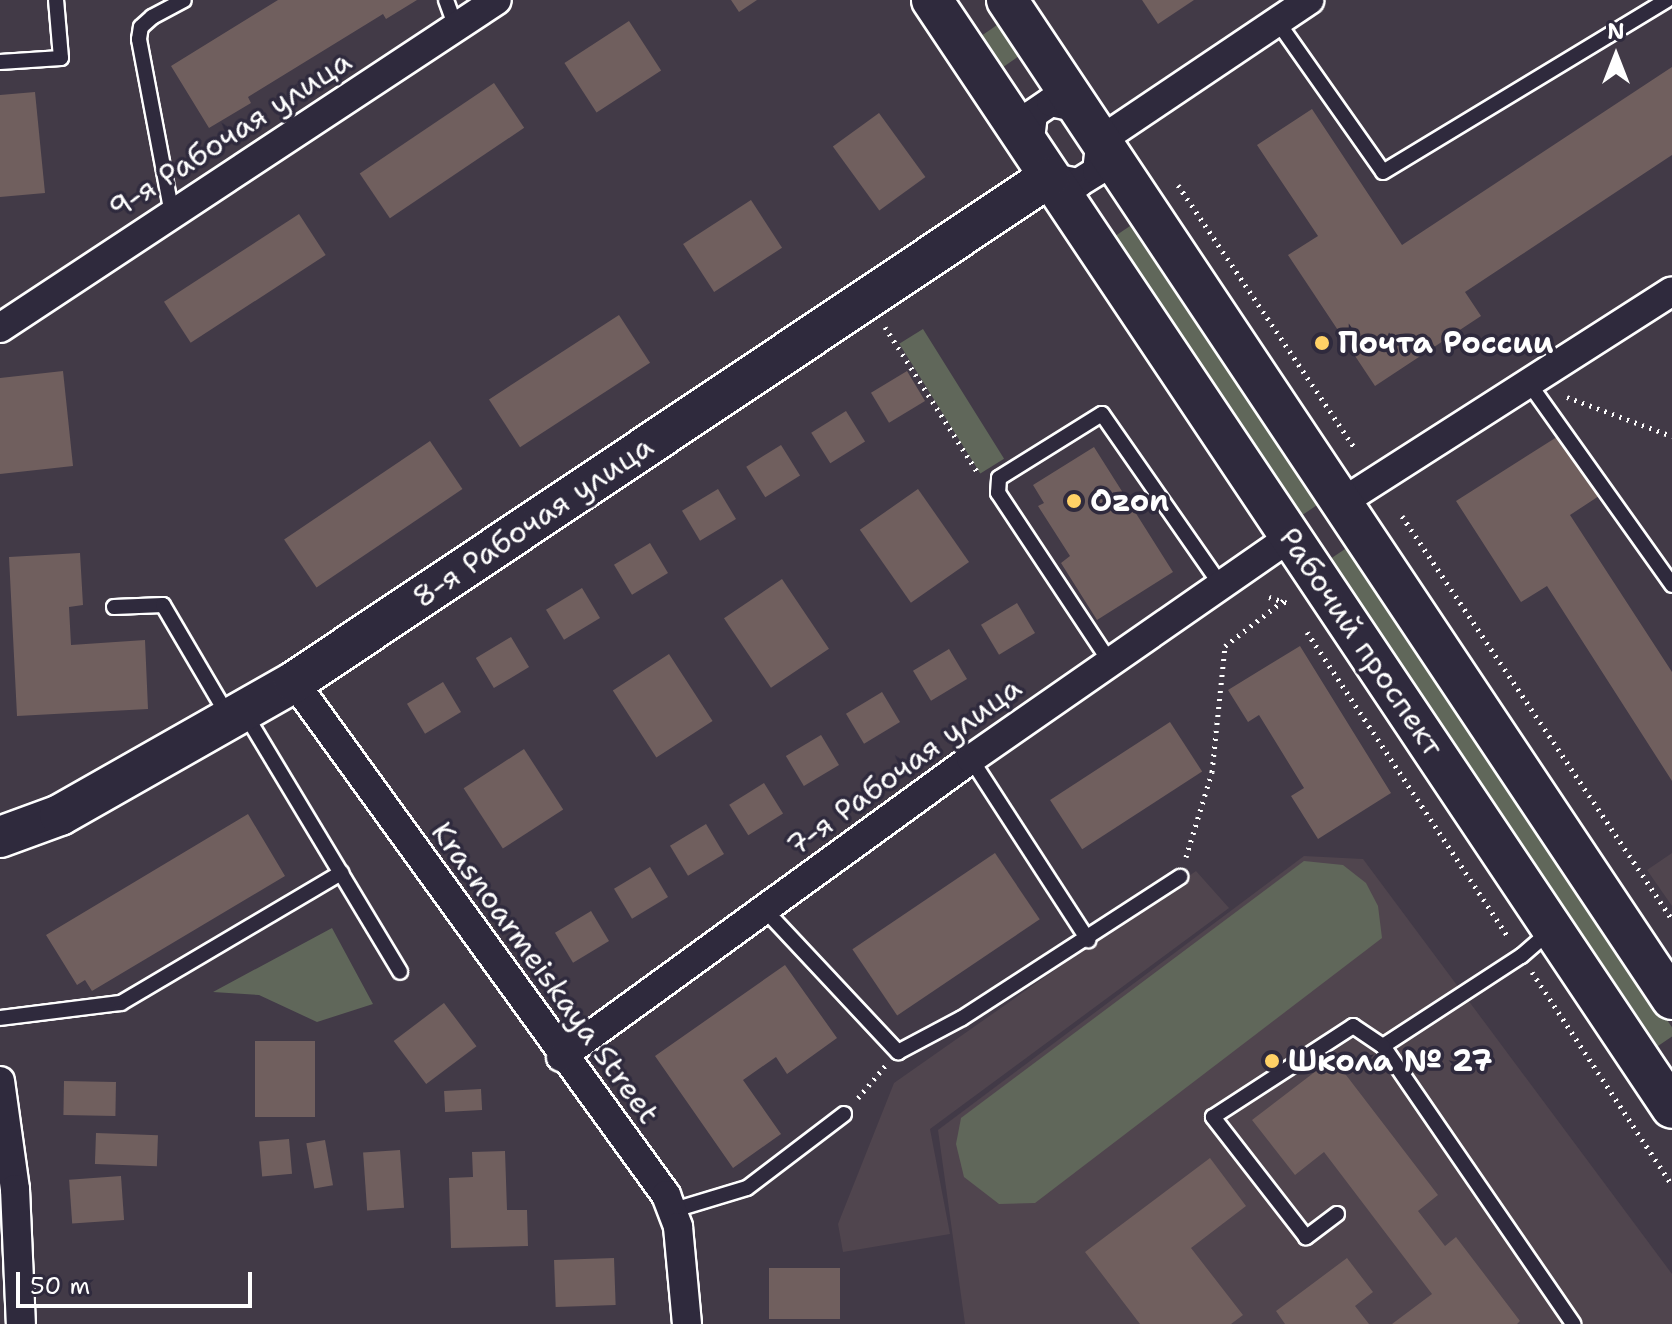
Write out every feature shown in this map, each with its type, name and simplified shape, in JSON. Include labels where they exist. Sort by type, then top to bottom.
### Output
[{"type":"street","name":"9-я Рабочая улица","points":[[0,328],[497,0]]},
{"type":"street","name":"Рабочий проспект","points":[[932,0],[1672,1108]]},
{"type":"street","name":"Рабочий проспект","points":[[1007,0],[1344,501],[1672,999]]},
{"type":"street","points":[[1090,124],[1277,21],[1309,0]]},
{"type":"street","points":[[1051,102],[1090,124],[1097,171],[1078,183],[1039,162],[1033,114],[1051,102]]},
{"type":"street","name":"8-я Рабочая улица","points":[[0,837],[60,815],[294,682],[1039,162]]},
{"type":"street","points":[[1344,501],[1672,291]]},
{"type":"street","name":"7-я Рабочая улица","points":[[561,1057],[971,759],[1291,537]]},
{"type":"street","name":"Krasnoarmeiskaya Street","points":[[294,682],[674,1210],[687,1324]]},
{"type":"street","points":[[0,1081],[15,1189],[21,1324]]},
{"type":"lane","points":[[0,62],[61,58],[56,0]]},
{"type":"lane","points":[[172,214],[139,39],[141,27],[152,17],[184,0]]},
{"type":"lane","points":[[446,0],[456,27]]},
{"type":"lane","points":[[1277,21],[1383,172],[1667,0]]},
{"type":"lane","points":[[1528,382],[1672,585]]},
{"type":"lane","points":[[1110,662],[996,485],[1102,414],[1220,584]]},
{"type":"lane","points":[[114,607],[163,605],[341,873],[400,972]]},
{"type":"lane","points":[[971,759],[1088,940]]},
{"type":"lane","points":[[0,1018],[121,1003],[341,873]]},
{"type":"lane","points":[[765,910],[898,1052],[1088,940],[1180,877]]},
{"type":"lane","points":[[1383,1046],[1521,956],[1552,929]]},
{"type":"lane","points":[[1337,1214],[1306,1237],[1213,1117],[1353,1026],[1383,1046],[1573,1324]]},
{"type":"lane","points":[[674,1210],[747,1188],[844,1114]]},
{"type":"path","points":[[1178,185],[1354,447]]},
{"type":"path","points":[[881,321],[975,471],[996,485]]},
{"type":"path","points":[[1528,382],[1672,436]]},
{"type":"path","points":[[1402,516],[1672,920]]},
{"type":"path","points":[[1269,597],[1286,599]]},
{"type":"path","points":[[1286,599],[1294,612]]},
{"type":"path","points":[[1180,877],[1212,772],[1225,646],[1286,599]]},
{"type":"path","points":[[1303,626],[1672,1185]]},
{"type":"path","points":[[844,1114],[898,1052]]},
{"type":"shaded area","points":[[1672,853],[1672,906],[1647,870]]},
{"type":"shaded area","name":"Школа № 27","points":[[1304,856],[1363,859],[1672,1274],[1672,1324],[965,1324],[938,1130]]},
{"type":"shaded area","points":[[1196,871],[1229,908],[930,1129],[950,1234],[843,1252],[838,1224],[894,1083]]},
{"type":"green space","points":[[997,25],[1019,56],[1001,69],[979,38]]},
{"type":"green space","points":[[1130,226],[1318,505],[1300,516],[1113,238]]},
{"type":"green space","points":[[923,329],[1004,459],[980,474],[899,344]]},
{"type":"green space","points":[[1348,547],[1672,1027],[1672,1037],[1658,1046],[1330,559]]},
{"type":"green space","points":[[1304,861],[1343,865],[1366,883],[1378,906],[1382,938],[1035,1203],[999,1204],[964,1177],[956,1144],[961,1118]]},
{"type":"green space","points":[[332,928],[373,1004],[317,1022],[259,995],[213,992]]},
{"type":"building","points":[[278,0],[417,0],[386,19],[383,14],[248,97],[251,103],[209,128],[171,66]]},
{"type":"building","points":[[731,0],[757,0],[739,12]]},
{"type":"building","points":[[1142,0],[1194,0],[1158,24]]},
{"type":"building","points":[[629,21],[661,70],[597,112],[564,63]]},
{"type":"building","points":[[1672,67],[1672,155],[1465,292],[1481,316],[1375,386],[1288,255],[1318,236],[1257,145],[1312,109],[1402,245]]},
{"type":"building","points":[[494,83],[524,128],[390,218],[360,174]]},
{"type":"building","points":[[35,92],[45,193],[0,197],[0,95]]},
{"type":"building","points":[[879,113],[925,177],[879,210],[833,147]]},
{"type":"building","points":[[751,200],[782,248],[714,292],[683,244]]},
{"type":"building","points":[[299,214],[326,255],[191,343],[164,302]]},
{"type":"building","points":[[619,315],[650,363],[520,447],[489,399]]},
{"type":"building","points":[[63,371],[73,466],[0,474],[0,378]]},
{"type":"building","points":[[907,371],[925,401],[889,423],[871,393]]},
{"type":"building","points":[[846,411],[865,442],[830,463],[811,433]]},
{"type":"building","points":[[1560,435],[1599,496],[1570,515],[1672,672],[1672,781],[1547,586],[1521,602],[1456,501]]},
{"type":"building","points":[[430,441],[462,489],[317,588],[284,539]]},
{"type":"building","points":[[781,445],[800,476],[765,497],[746,467]]},
{"type":"building","points":[[1094,447],[1173,572],[1097,620],[1061,563],[1070,556],[1038,506],[1044,503],[1033,485]]},
{"type":"building","points":[[718,489],[736,519],[700,541],[682,511]]},
{"type":"building","points":[[918,489],[969,562],[911,603],[860,530]]},
{"type":"building","points":[[650,543],[668,573],[632,595],[614,565]]},
{"type":"building","points":[[80,553],[83,605],[69,607],[71,645],[145,640],[148,709],[17,716],[9,557]]},
{"type":"building","points":[[782,579],[829,649],[771,688],[724,618]]},
{"type":"building","points":[[582,588],[600,618],[564,640],[546,610]]},
{"type":"building","points":[[1017,603],[1035,633],[999,655],[981,625]]},
{"type":"building","points":[[511,637],[529,667],[494,688],[476,658]]},
{"type":"building","points":[[1300,646],[1391,793],[1318,839],[1291,796],[1304,788],[1259,715],[1248,722],[1228,690]]},
{"type":"building","points":[[949,649],[967,679],[931,701],[913,671]]},
{"type":"building","points":[[669,654],[713,721],[656,758],[613,690]]},
{"type":"building","points":[[443,682],[461,712],[425,734],[407,704]]},
{"type":"building","points":[[882,692],[900,722],[864,744],[846,714]]},
{"type":"building","points":[[1170,722],[1202,771],[1082,849],[1050,800]]},
{"type":"building","points":[[821,735],[839,765],[804,786],[786,756]]},
{"type":"building","points":[[524,749],[563,809],[503,849],[464,788]]},
{"type":"building","points":[[764,783],[783,814],[748,835],[729,805]]},
{"type":"building","points":[[248,814],[285,876],[92,991],[85,980],[77,985],[46,935]]},
{"type":"building","points":[[706,824],[724,854],[688,876],[670,846]]},
{"type":"building","points":[[995,853],[1040,919],[897,1016],[852,949]]},
{"type":"building","points":[[650,867],[668,897],[632,919],[614,889]]},
{"type":"building","points":[[591,911],[609,941],[573,963],[555,933]]},
{"type":"building","points":[[785,965],[837,1038],[787,1074],[776,1057],[743,1080],[781,1134],[733,1168],[655,1056]]},
{"type":"building","points":[[444,1003],[476,1046],[426,1084],[394,1041]]},
{"type":"building","points":[[255,1041],[315,1041],[315,1117],[255,1117]]},
{"type":"building","points":[[1333,1058],[1438,1195],[1418,1211],[1445,1246],[1456,1237],[1520,1321],[1517,1324],[1392,1324],[1432,1294],[1324,1152],[1295,1175],[1252,1120]]},
{"type":"building","points":[[64,1081],[116,1082],[115,1116],[63,1115]]},
{"type":"building","points":[[481,1089],[482,1110],[445,1112],[444,1091]]},
{"type":"building","points":[[96,1133],[158,1135],[157,1166],[95,1164]]},
{"type":"building","points":[[289,1139],[292,1174],[262,1176],[259,1142]]},
{"type":"building","points":[[325,1140],[333,1185],[314,1189],[306,1143]]},
{"type":"building","points":[[400,1150],[404,1208],[367,1210],[363,1153]]},
{"type":"building","points":[[505,1151],[507,1210],[527,1210],[528,1246],[451,1248],[449,1178],[473,1177],[472,1152]]},
{"type":"building","points":[[1210,1158],[1246,1206],[1191,1248],[1243,1315],[1231,1324],[1140,1324],[1085,1252]]},
{"type":"building","points":[[121,1176],[124,1220],[72,1224],[69,1180]]},
{"type":"building","points":[[614,1258],[616,1305],[556,1307],[554,1260]]},
{"type":"building","points":[[1347,1258],[1373,1292],[1355,1306],[1369,1324],[1285,1324],[1276,1311]]},
{"type":"building","points":[[769,1268],[840,1268],[840,1319],[769,1319]]},
{"type":"place","name":"Почта России","points":[[1322,343]]},
{"type":"place","name":"Ozon","points":[[1074,501]]},
{"type":"place","name":"Школа № 27","points":[[1272,1061]]}]
